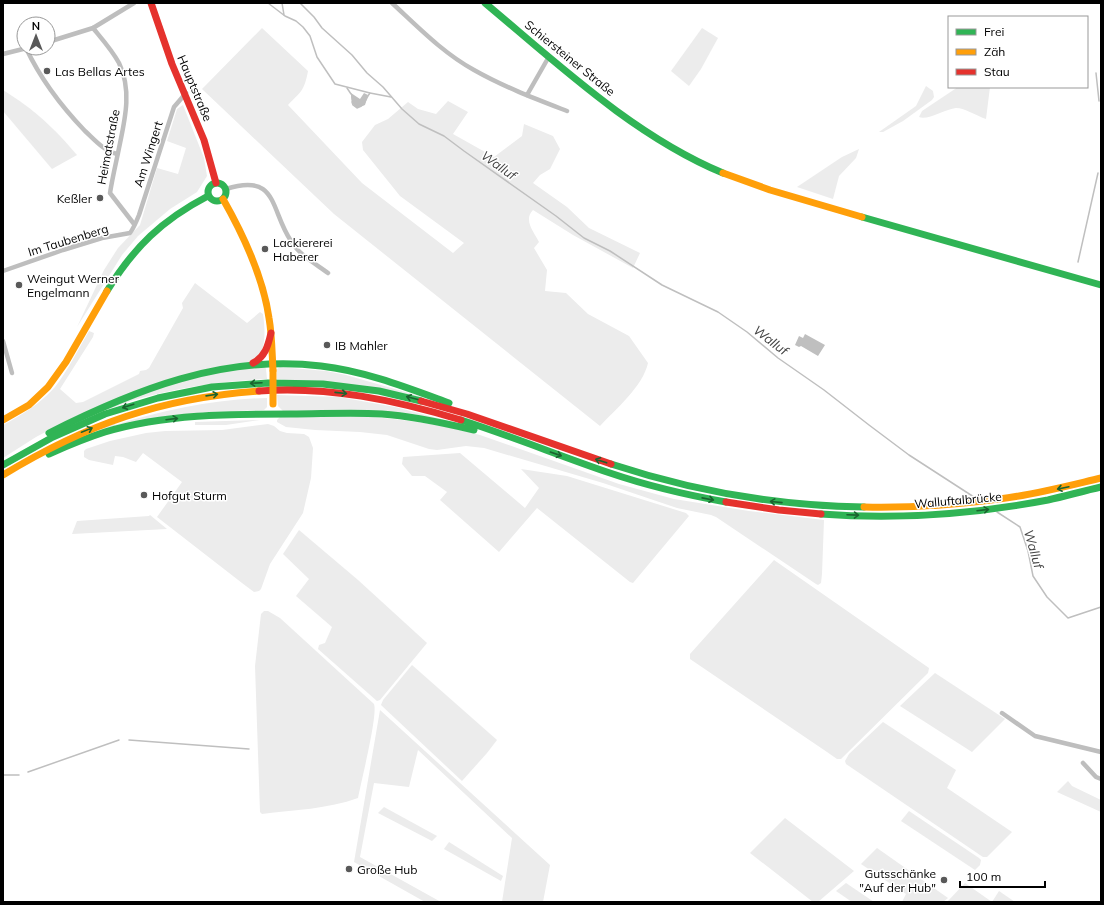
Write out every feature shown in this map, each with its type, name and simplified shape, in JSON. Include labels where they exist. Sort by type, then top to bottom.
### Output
[{"type":"main road","name":"Hauptstraße","points":[[151,3],[170,59],[186,93],[206,144],[213,166],[216,183]]},
{"type":"main road","name":"Schiersteiner Straße","points":[[485,3],[549,57],[642,129],[691,158],[734,178],[760,187],[1101,285]]},
{"type":"main road","points":[[216,183],[222,184],[226,189],[226,194],[223,199],[215,201],[208,196],[209,186],[216,183]]},
{"type":"main road","points":[[3,420],[16,414],[31,403],[54,380],[118,274],[137,250],[158,228],[195,202],[208,196]]},
{"type":"main road","points":[[223,199],[237,226],[265,298],[271,333],[274,414]]},
{"type":"main road","points":[[248,365],[263,356],[268,346],[271,333]]},
{"type":"main road","points":[[18,456],[39,438],[79,417],[150,388],[212,370],[273,363],[321,366],[370,377],[452,404],[490,422]]},
{"type":"main road","points":[[3,465],[72,427],[130,405],[190,390],[251,383],[313,382],[375,390],[435,404],[490,422]]},
{"type":"main road","points":[[3,475],[54,445],[81,432],[123,416],[166,404],[196,398],[256,391],[316,391],[376,398],[434,412],[519,441]]},
{"type":"main road","points":[[3,475],[70,444],[94,436],[136,424],[183,417],[274,414],[362,414],[407,417],[465,428],[519,441]]},
{"type":"main road","name":"Walluftalbrücke","points":[[490,422],[593,459],[658,479],[746,498],[814,505],[891,508],[961,504],[1037,493],[1101,478]]},
{"type":"main road","name":"Walluftalbrücke","points":[[519,441],[670,491],[749,506],[814,513],[891,516],[968,512],[1038,501],[1101,487]]},
{"type":"street","points":[[56,40],[93,28],[134,3]]},
{"type":"street","points":[[392,3],[444,50],[474,70],[567,112]]},
{"type":"street","name":"Heimatstraße","points":[[93,28],[116,57],[125,82],[126,110],[110,193],[134,224]]},
{"type":"street","points":[[3,54],[16,51]]},
{"type":"street","points":[[31,56],[43,80],[62,107],[104,148],[118,154]]},
{"type":"street","points":[[527,95],[547,60]]},
{"type":"street","name":"Am Wingert","points":[[134,224],[139,215],[174,107],[186,93]]},
{"type":"street","points":[[226,189],[247,184],[264,189],[273,200],[291,242],[297,249],[328,273]]},
{"type":"street","name":"Im Taubenberg","points":[[3,271],[102,238],[128,234],[132,231],[134,224]]},
{"type":"street","points":[[3,341],[12,373]]},
{"type":"street","points":[[1002,713],[1035,736],[1101,752]]},
{"type":"street","points":[[1083,763],[1096,777],[1101,779]]},
{"type":"shaded area","points":[[262,28],[308,71],[305,83],[299,94],[288,105],[362,183],[453,253],[464,243],[400,196],[363,150],[362,142],[375,125],[388,119],[408,102],[418,109],[436,114],[448,101],[468,112],[453,134],[494,157],[522,136],[524,124],[553,136],[560,149],[550,169],[540,175],[533,183],[567,207],[589,228],[640,253],[633,268],[573,235],[533,210],[530,214],[530,226],[539,242],[534,248],[547,270],[545,291],[566,293],[588,314],[629,336],[648,363],[641,380],[635,389],[600,426],[334,214],[202,89]]},
{"type":"shaded area","points":[[702,28],[718,38],[701,69],[689,86],[671,71]]},
{"type":"shaded area","points":[[926,86],[933,91],[934,97],[932,100],[903,121],[883,132],[879,132],[916,106]]},
{"type":"shaded area","points":[[956,88],[990,88],[986,119],[960,108],[947,110],[922,118],[919,117],[922,111]]},
{"type":"shaded area","points":[[3,90],[43,120],[77,155],[52,169],[3,111]]},
{"type":"shaded area","points":[[351,93],[360,99],[364,93],[368,95],[365,105],[357,108],[352,102]]},
{"type":"shaded area","points":[[183,105],[204,158],[207,176],[197,192],[170,209],[138,236],[122,255],[77,327],[104,270],[118,248],[140,225],[157,168],[178,174],[186,148],[167,141],[177,109]]},
{"type":"shaded area","points":[[859,149],[856,158],[839,176],[833,199],[797,187],[842,157]]},
{"type":"shaded area","points":[[195,283],[247,323],[260,312],[263,314],[265,332],[262,351],[255,361],[211,369],[76,416],[36,437],[3,458],[3,425],[31,408],[55,387],[89,331],[94,333],[93,337],[60,389],[76,403],[83,402],[139,374],[140,371],[149,368],[183,308],[182,303]]},
{"type":"shaded area","points":[[805,334],[825,345],[818,356],[801,346],[799,347],[795,345],[799,336],[803,338]]},
{"type":"shaded area","points":[[265,367],[267,379],[216,383],[167,392],[134,400],[90,416],[140,396],[190,379],[230,370]]},
{"type":"shaded area","points":[[280,367],[326,371],[346,375],[426,398],[277,379],[277,369]]},
{"type":"shaded area","points":[[277,395],[339,397],[395,407],[449,421],[283,411],[278,406]]},
{"type":"shaded area","points":[[267,398],[267,407],[264,410],[211,412],[76,440],[114,423],[115,425],[171,410],[209,403]]},
{"type":"shaded area","points":[[360,416],[421,422],[480,435],[619,484],[674,499],[749,511],[824,520],[821,583],[818,585],[816,584],[716,517],[677,508],[603,483],[484,448],[466,446],[437,450],[429,449],[387,435],[286,427],[277,422],[280,417]]},
{"type":"shaded area","points":[[260,420],[226,425],[195,425],[195,422]]},
{"type":"shaded area","points":[[268,424],[274,426],[280,431],[304,434],[309,437],[313,448],[311,478],[303,513],[270,564],[261,589],[254,592],[157,517],[182,482],[143,453],[136,462],[123,457],[115,456],[113,465],[89,460],[84,457],[84,451],[86,449],[110,441],[146,433],[165,431],[222,430]]},
{"type":"shaded area","points":[[460,453],[525,508],[539,488],[521,469],[567,476],[686,513],[689,516],[633,583],[537,508],[499,552],[440,500],[447,492],[425,476],[412,476],[402,464],[403,457]]},
{"type":"shaded area","points":[[150,515],[167,529],[72,534],[77,521]]},
{"type":"shaded area","points":[[299,530],[358,580],[427,643],[380,700],[377,701],[318,649],[319,645],[325,643],[332,627],[296,596],[309,579],[283,554]]},
{"type":"shaded area","points":[[774,560],[929,668],[928,673],[841,759],[837,759],[690,659],[690,654]]},
{"type":"shaded area","points":[[264,611],[268,611],[280,618],[374,704],[374,721],[358,798],[335,805],[311,809],[262,814],[260,812],[255,666],[261,614]]},
{"type":"shaded area","points":[[412,665],[497,740],[462,781],[381,705],[383,700]]},
{"type":"shaded area","points":[[935,673],[1005,719],[972,752],[900,706]]},
{"type":"shaded area","points":[[380,710],[550,865],[543,902],[502,902],[512,838],[418,750],[409,787],[374,783],[360,857],[441,902],[425,902],[354,862]]},
{"type":"shaded area","points":[[883,722],[956,770],[947,788],[1012,832],[987,857],[983,857],[846,764],[845,761],[849,754]]},
{"type":"shaded area","points":[[1068,781],[1072,786],[1101,800],[1101,812],[1057,792]]},
{"type":"shaded area","points":[[384,807],[437,836],[432,841],[378,813]]},
{"type":"shaded area","points":[[909,811],[979,858],[981,860],[980,865],[975,870],[901,821]]},
{"type":"shaded area","points":[[785,818],[854,871],[818,902],[813,902],[750,853]]},
{"type":"shaded area","points":[[449,842],[503,876],[501,881],[444,849]]},
{"type":"shaded area","points":[[877,848],[948,898],[943,902],[902,902],[906,894],[861,864]]},
{"type":"shaded area","points":[[846,883],[874,902],[852,902],[836,891]]},
{"type":"shaded area","points":[[965,883],[992,902],[947,902]]},
{"type":"shaded area","points":[[999,891],[1015,902],[992,902]]},
{"type":"waterway","name":"Walluf","points":[[268,3],[303,27],[310,36],[317,57],[335,84],[391,97]]},
{"type":"waterway","name":"Walluf","points":[[282,3],[284,15]]},
{"type":"waterway","name":"Walluf","points":[[300,3],[314,17],[322,28],[352,55],[367,73],[383,87],[402,109],[419,124],[444,136],[556,216],[584,238],[610,251],[662,285],[718,312],[747,332],[778,358],[824,390],[909,455],[977,499]]},
{"type":"waterway","points":[[1096,73],[1099,101]]},
{"type":"waterway","name":"Walluf","points":[[347,88],[351,94]]},
{"type":"waterway","name":"Walluf","points":[[352,102],[357,108],[360,107],[364,104],[370,93]]},
{"type":"waterway","points":[[1078,262],[1098,173]]},
{"type":"waterway","name":"Walluf","points":[[997,512],[1020,527],[1028,551],[1033,576],[1047,597],[1068,618],[1101,607]]},
{"type":"waterway","points":[[28,772],[119,740]]},
{"type":"waterway","points":[[129,740],[249,749]]},
{"type":"waterway","points":[[3,775],[19,775]]},
{"type":"traffic: fast","points":[[485,3],[569,74],[628,119],[690,158],[723,173]]},
{"type":"traffic: fast","points":[[213,183],[221,183],[226,188],[226,192],[224,199],[221,201],[213,201],[208,196],[208,188],[213,183]]},
{"type":"traffic: fast","points":[[107,291],[117,275],[150,236],[177,215],[208,196]]},
{"type":"traffic: fast","points":[[862,217],[1101,285]]},
{"type":"traffic: fast","points":[[49,433],[81,417],[147,390],[180,379],[250,365],[285,364],[337,368],[370,376],[449,403]]},
{"type":"traffic: fast","points":[[3,465],[53,437],[105,414],[158,398],[212,387],[268,383],[323,384],[379,391],[421,401]]},
{"type":"traffic: fast","points":[[49,454],[105,432],[128,426],[174,418],[197,416],[371,413],[417,418],[474,430]]},
{"type":"traffic: fast","points":[[461,420],[624,478],[668,490],[726,502]]},
{"type":"traffic: fast","points":[[611,464],[673,482],[736,495],[800,504],[864,507]]},
{"type":"traffic: fast","points":[[821,514],[849,516],[906,516],[963,512],[1048,500],[1101,487]]},
{"type":"traffic: slow","points":[[723,173],[770,190],[862,217]]},
{"type":"traffic: slow","points":[[223,199],[252,257],[262,287],[270,324],[273,370]]},
{"type":"traffic: slow","points":[[3,420],[29,405],[48,387],[66,362],[107,291]]},
{"type":"traffic: slow","points":[[273,371],[273,404]]},
{"type":"traffic: slow","points":[[3,475],[65,441],[126,416],[189,400],[259,391]]},
{"type":"traffic: slow","points":[[864,507],[915,506],[982,501],[1037,493],[1101,478]]},
{"type":"traffic: jam","points":[[151,3],[172,64],[204,140],[216,183]]},
{"type":"traffic: jam","points":[[253,363],[263,354],[267,347],[271,333]]},
{"type":"traffic: jam","points":[[259,391],[310,391],[361,396],[411,406],[461,420]]},
{"type":"traffic: jam","points":[[421,401],[467,414],[611,464]]},
{"type":"traffic: jam","points":[[726,502],[779,510],[821,514]]},
{"type":"place","name":"Las Bellas Artes","points":[[47,71]]},
{"type":"place","name":"Keßler","points":[[100,198]]},
{"type":"place","name":"Lackiererei Haberer","points":[[265,249]]},
{"type":"place","name":"Weingut Werner Engelmann","points":[[19,285]]},
{"type":"place","name":"IB Mahler","points":[[327,345]]},
{"type":"place","name":"Hofgut Sturm","points":[[144,495]]},
{"type":"place","name":"Große Hub","points":[[349,869]]},
{"type":"place","name":"Gutsschänke \"Auf der Hub\"","points":[[944,880]]}]
